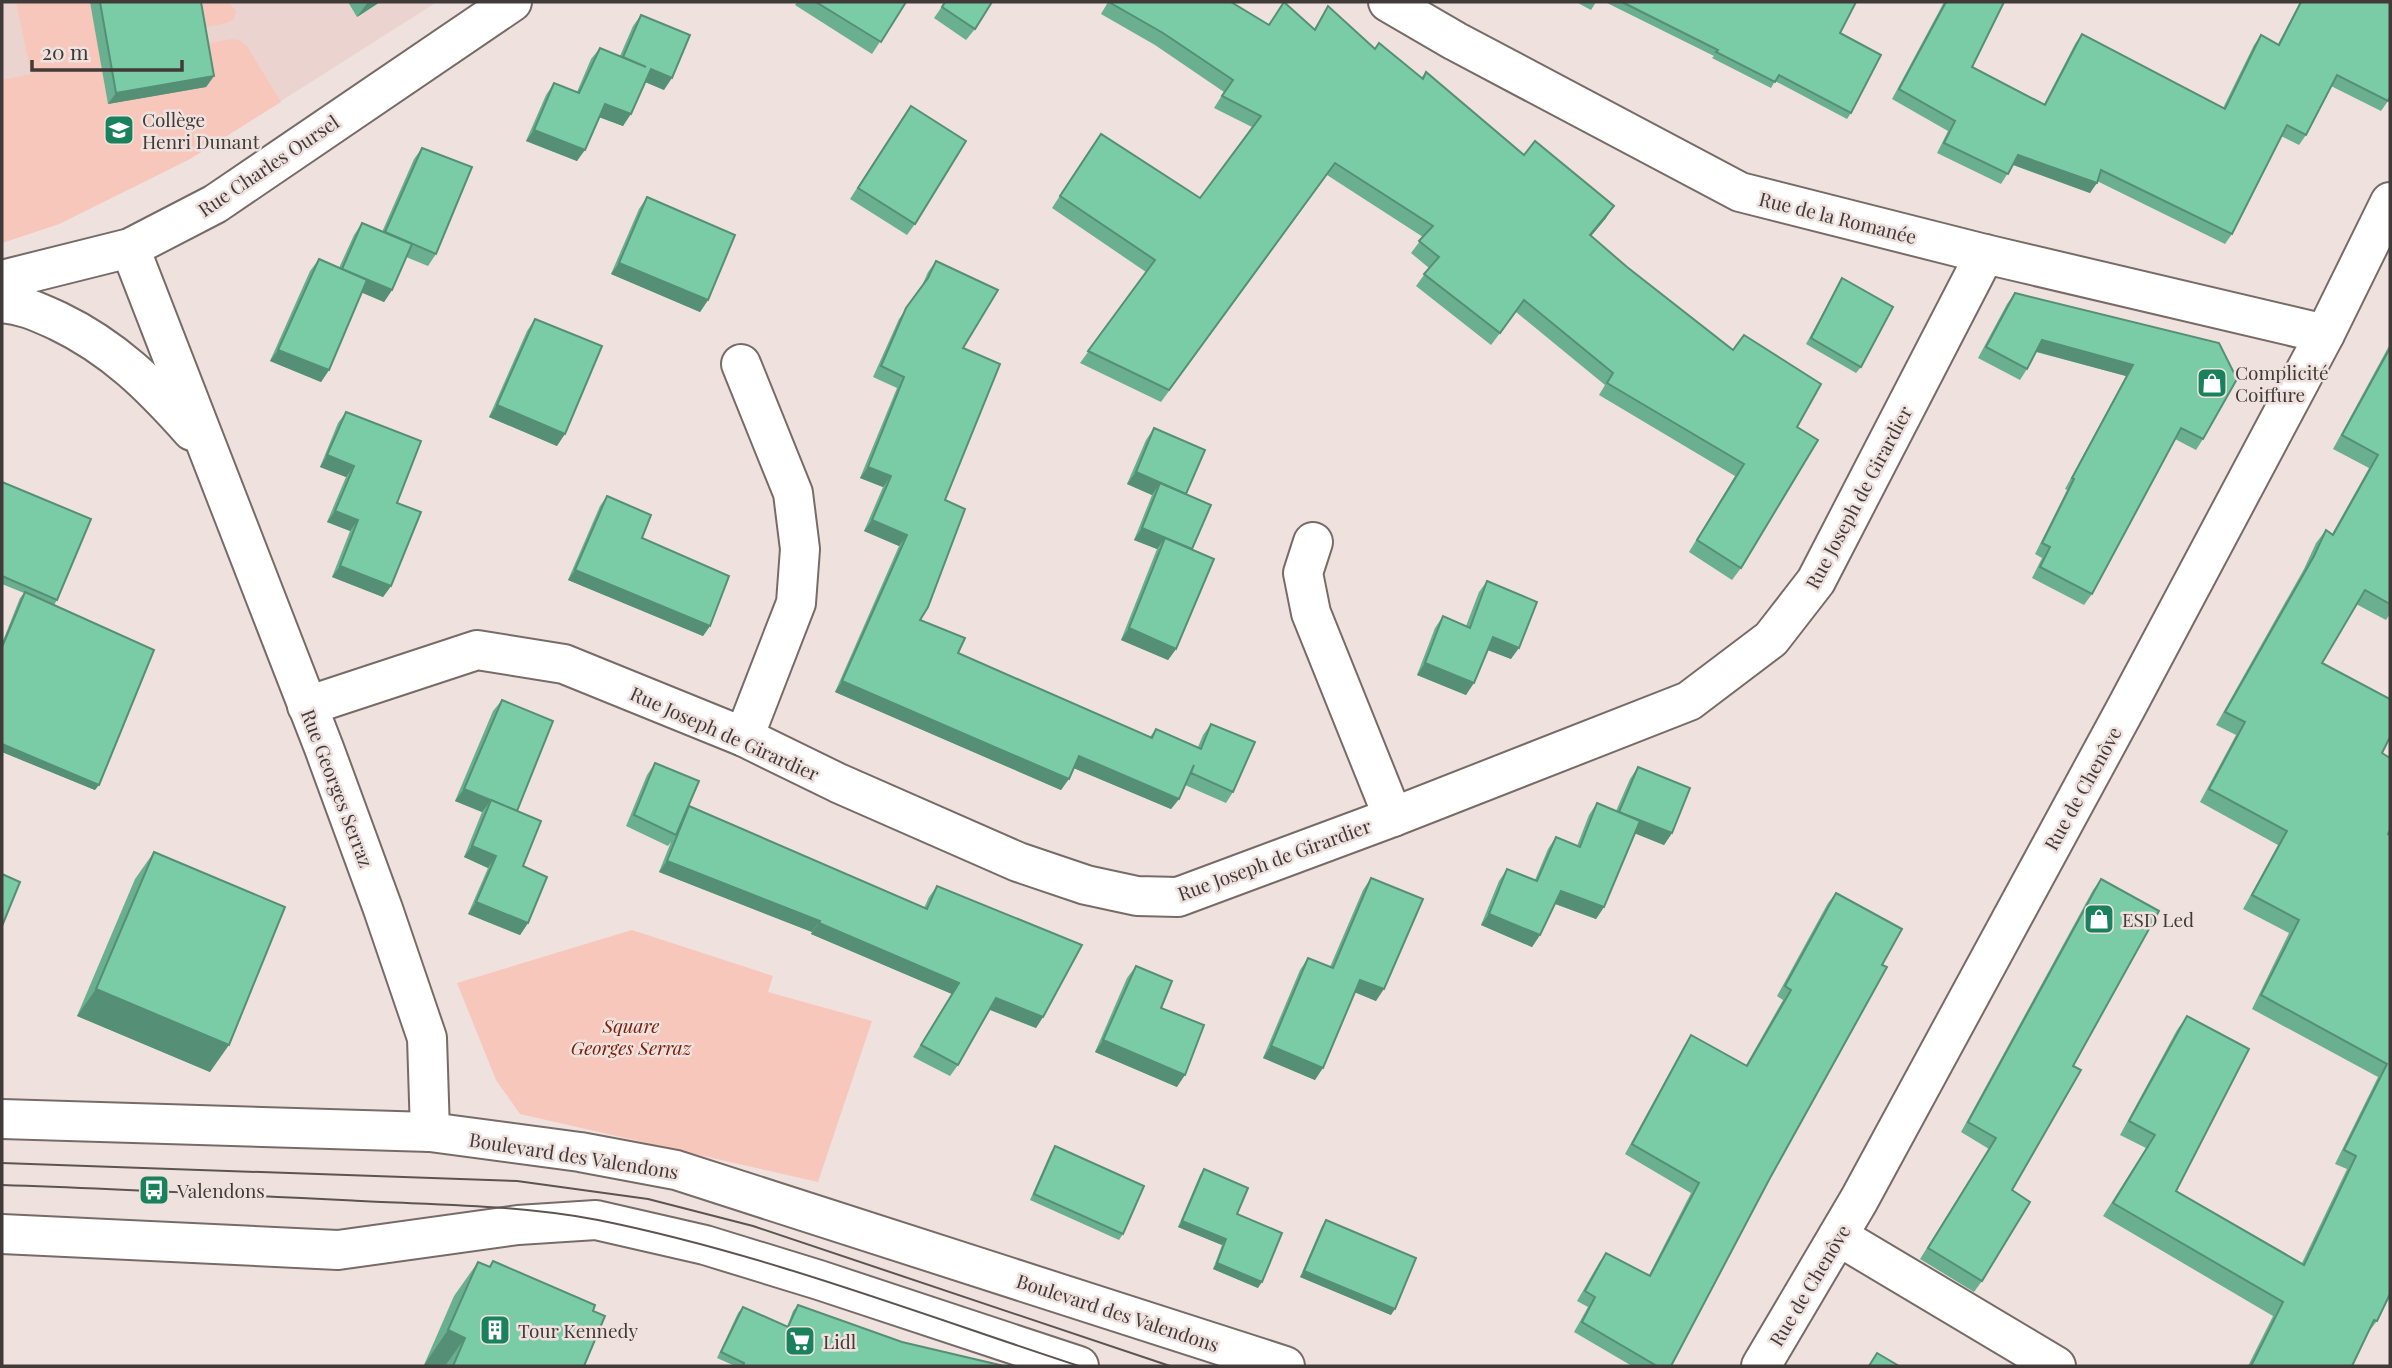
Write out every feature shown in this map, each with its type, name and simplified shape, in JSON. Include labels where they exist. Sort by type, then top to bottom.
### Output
[{"type":"street","name":"Rue Charles Oursel","points":[[2,280],[130,248],[215,204],[512,2]]},
{"type":"street","name":"Rue de la Romanée","points":[[1388,2],[1455,41],[1740,192],[1985,254],[2325,334]]},
{"type":"street","name":"Rue de Chenôve","points":[[1761,1366],[1838,1236],[2126,708],[2325,334],[2390,202]]},
{"type":"street","name":"Rue Georges Serraz","points":[[130,248],[307,706],[383,909],[427,1038],[430,1132]]},
{"type":"street","name":"Rue Joseph de Girardier","points":[[307,706],[477,650],[564,664],[744,737],[838,783],[1018,862],[1086,885],[1137,896],[1178,897],[1393,817],[1689,701],[1771,639],[1816,581],[1985,254]]},
{"type":"street","name":"Rue Georges Serraz","points":[[2,303],[24,305],[80,331],[131,367],[159,394],[209,451]]},
{"type":"street","points":[[741,363],[793,493],[800,549],[796,603],[744,737]]},
{"type":"street","points":[[1313,542],[1303,573],[1311,613],[1393,817]]},
{"type":"street","name":"Boulevard des Valendons","points":[[2,1119],[430,1132],[580,1152],[676,1170],[1285,1366]]},
{"type":"street","points":[[2,1234],[338,1250],[519,1225],[596,1220],[717,1249],[1079,1366]]},
{"type":"street","points":[[1838,1236],[2056,1366]]},
{"type":"shaded area","name":"Collège Henri Dunant","points":[[2,2],[437,2],[190,159],[59,224],[2,243]]},
{"type":"green space","name":"Collège Henri Dunant","points":[[16,2],[90,2],[198,45],[240,40],[247,46],[281,102],[190,159],[59,224],[2,243],[2,80],[31,74]]},
{"type":"green space","points":[[191,2],[228,2],[236,11],[234,19],[196,29]]},
{"type":"green space","name":"Square Georges Serraz","points":[[632,930],[773,976],[768,992],[872,1021],[818,1182],[520,1114],[496,1080],[457,983]]},
{"type":"building","points":[[100,2],[201,2],[214,76],[116,93]]},
{"type":"building","points":[[816,2],[906,2],[881,42]]},
{"type":"building","points":[[945,2],[992,2],[975,29],[942,7]]},
{"type":"building","points":[[1109,2],[1231,2],[1269,25],[1284,2],[1315,30],[1328,6],[1375,49],[1379,43],[1423,79],[1426,72],[1524,155],[1535,141],[1614,206],[1590,235],[1733,350],[1744,335],[1821,384],[1797,427],[1818,440],[1741,568],[1697,540],[1744,464],[1607,383],[1613,373],[1524,300],[1500,333],[1424,274],[1439,257],[1419,241],[1433,226],[1335,163],[1169,390],[1088,351],[1155,260],[1060,196],[1101,134],[1200,198],[1261,116],[1222,96],[1233,80],[1163,33]]},
{"type":"building","points":[[1622,2],[1856,2],[1840,33],[1881,55],[1851,113],[1779,75],[1775,82]]},
{"type":"building","points":[[1946,2],[2004,2],[1972,67],[2045,105],[2082,34],[2225,109],[2261,35],[2279,45],[2301,2],[2390,2],[2390,97],[2388,101],[2337,75],[2306,135],[2287,125],[2232,234],[2101,170],[2097,183],[2018,155],[2008,174],[1944,143],[1955,121],[1899,89]]},
{"type":"building","points":[[641,15],[690,35],[672,78],[651,69],[631,114],[605,104],[585,150],[534,130],[554,83],[579,93],[600,48],[646,67],[623,57]]},
{"type":"building","points":[[911,106],[966,141],[915,224],[858,188]]},
{"type":"building","points":[[422,148],[472,167],[436,254],[385,232]]},
{"type":"building","points":[[647,197],[735,235],[708,300],[619,263]]},
{"type":"building","points":[[362,223],[412,244],[392,290],[342,269]]},
{"type":"building","points":[[319,259],[367,280],[329,370],[278,350]]},
{"type":"building","points":[[936,261],[998,290],[963,348],[1000,364],[945,500],[965,509],[928,607],[920,620],[965,638],[958,653],[1152,738],[1156,729],[1201,749],[1211,724],[1255,742],[1233,792],[1191,773],[1194,765],[1179,799],[1079,756],[1069,779],[842,681],[907,535],[872,520],[891,476],[868,467],[904,377],[881,366],[906,308],[928,278]]},
{"type":"building","points":[[1842,278],[1893,307],[1861,367],[1811,338]]},
{"type":"building","points":[[2015,293],[2219,343],[2237,379],[2203,439],[2181,428],[2092,594],[2040,567],[2050,547],[2042,543],[2074,479],[2072,478],[2133,365],[2042,340],[2027,369],[1986,347]]},
{"type":"building","points":[[535,319],[602,346],[565,434],[497,405]]},
{"type":"building","points":[[2390,348],[2390,604],[2365,590],[2322,663],[2390,699],[2390,737],[2382,753],[2390,758],[2390,1294],[2352,1366],[2251,1366],[2283,1302],[2113,1203],[2155,1135],[2129,1121],[2187,1016],[2249,1049],[2176,1191],[2304,1265],[2356,1156],[2344,1150],[2387,1064],[2261,995],[2299,920],[2252,895],[2287,831],[2209,789],[2245,722],[2225,712],[2314,556],[2326,530],[2333,535],[2378,455],[2342,435]]},
{"type":"building","points":[[346,412],[421,441],[397,503],[421,512],[391,586],[340,566],[358,520],[335,511],[354,466],[327,455]]},
{"type":"building","points":[[1154,428],[1205,450],[1186,494],[1136,472]]},
{"type":"building","points":[[2,482],[91,519],[57,600],[2,576]]},
{"type":"building","points":[[1160,483],[1211,505],[1192,549],[1142,528]]},
{"type":"building","points":[[607,496],[651,515],[642,538],[729,576],[710,626],[575,570]]},
{"type":"building","points":[[1165,538],[1214,559],[1176,649],[1129,628]]},
{"type":"building","points":[[1487,581],[1537,602],[1519,648],[1493,637],[1474,683],[1425,663],[1443,616],[1470,628]]},
{"type":"building","points":[[25,592],[154,650],[99,785],[2,744],[2,647]]},
{"type":"building","points":[[502,700],[553,721],[517,811],[464,789]]},
{"type":"building","points":[[655,763],[699,781],[676,835],[634,815]]},
{"type":"building","points":[[1638,767],[1690,788],[1672,833],[1619,812]]},
{"type":"building","points":[[491,800],[541,821],[523,866],[547,877],[528,923],[476,902],[496,856],[472,846]]},
{"type":"building","points":[[1597,803],[1640,821],[1604,907],[1561,891],[1540,935],[1489,914],[1507,869],[1537,881],[1556,837],[1580,847]]},
{"type":"building","points":[[689,806],[927,909],[937,886],[1082,945],[1043,1017],[996,998],[958,1065],[921,1045],[959,983],[819,923],[820,921],[667,861]]},
{"type":"building","points":[[154,852],[285,907],[229,1045],[96,989]]},
{"type":"building","points":[[2,874],[20,882],[2,926]]},
{"type":"building","points":[[1371,878],[1423,899],[1384,989],[1360,980],[1323,1068],[1271,1046],[1308,958],[1333,968]]},
{"type":"building","points":[[2101,879],[2159,911],[2073,1066],[2081,1070],[2012,1190],[2030,1202],[1982,1281],[1928,1248],[1996,1138],[1968,1122]]},
{"type":"building","points":[[1836,893],[1902,929],[1882,965],[1887,967],[1770,1178],[1671,1366],[1657,1366],[1582,1322],[1595,1297],[1585,1291],[1606,1253],[1650,1276],[1699,1183],[1632,1144],[1691,1035],[1747,1066],[1791,990],[1785,986]]},
{"type":"building","points":[[1136,966],[1172,981],[1161,1008],[1204,1025],[1185,1075],[1103,1040]]},
{"type":"building","points":[[1055,1146],[1144,1186],[1123,1234],[1034,1194]]},
{"type":"building","points":[[1204,1169],[1248,1188],[1237,1214],[1282,1233],[1262,1282],[1217,1263],[1226,1239],[1182,1221]]},
{"type":"building","points":[[1326,1220],[1416,1258],[1395,1309],[1304,1271]]},
{"type":"building","points":[[493,1261],[595,1305],[593,1311],[605,1316],[584,1366],[453,1366],[465,1338],[448,1330],[478,1262],[490,1267]]},
{"type":"building","name":"Lidl","points":[[798,1305],[902,1342],[1004,1366],[743,1366],[744,1363],[721,1352],[743,1307],[788,1327]]},
{"type":"building","points":[[1877,1353],[1899,1366],[1869,1366]]},
{"type":"tram line","points":[[2,1163],[517,1181],[648,1199],[753,1226],[1170,1366]]},
{"type":"tram line","points":[[2,1185],[480,1206],[569,1215],[720,1249],[1079,1366]]},
{"type":"place","name":"Collège Henri Dunant","points":[[119,130]]},
{"type":"place","name":"Complicité Coiffure","points":[[2212,383]]},
{"type":"place","name":"ESD Led","points":[[2099,919]]},
{"type":"place","name":"Valendons","points":[[154,1190]]},
{"type":"place","name":"Tour Kennedy","points":[[495,1330]]},
{"type":"place","name":"Lidl","points":[[800,1341]]}]
